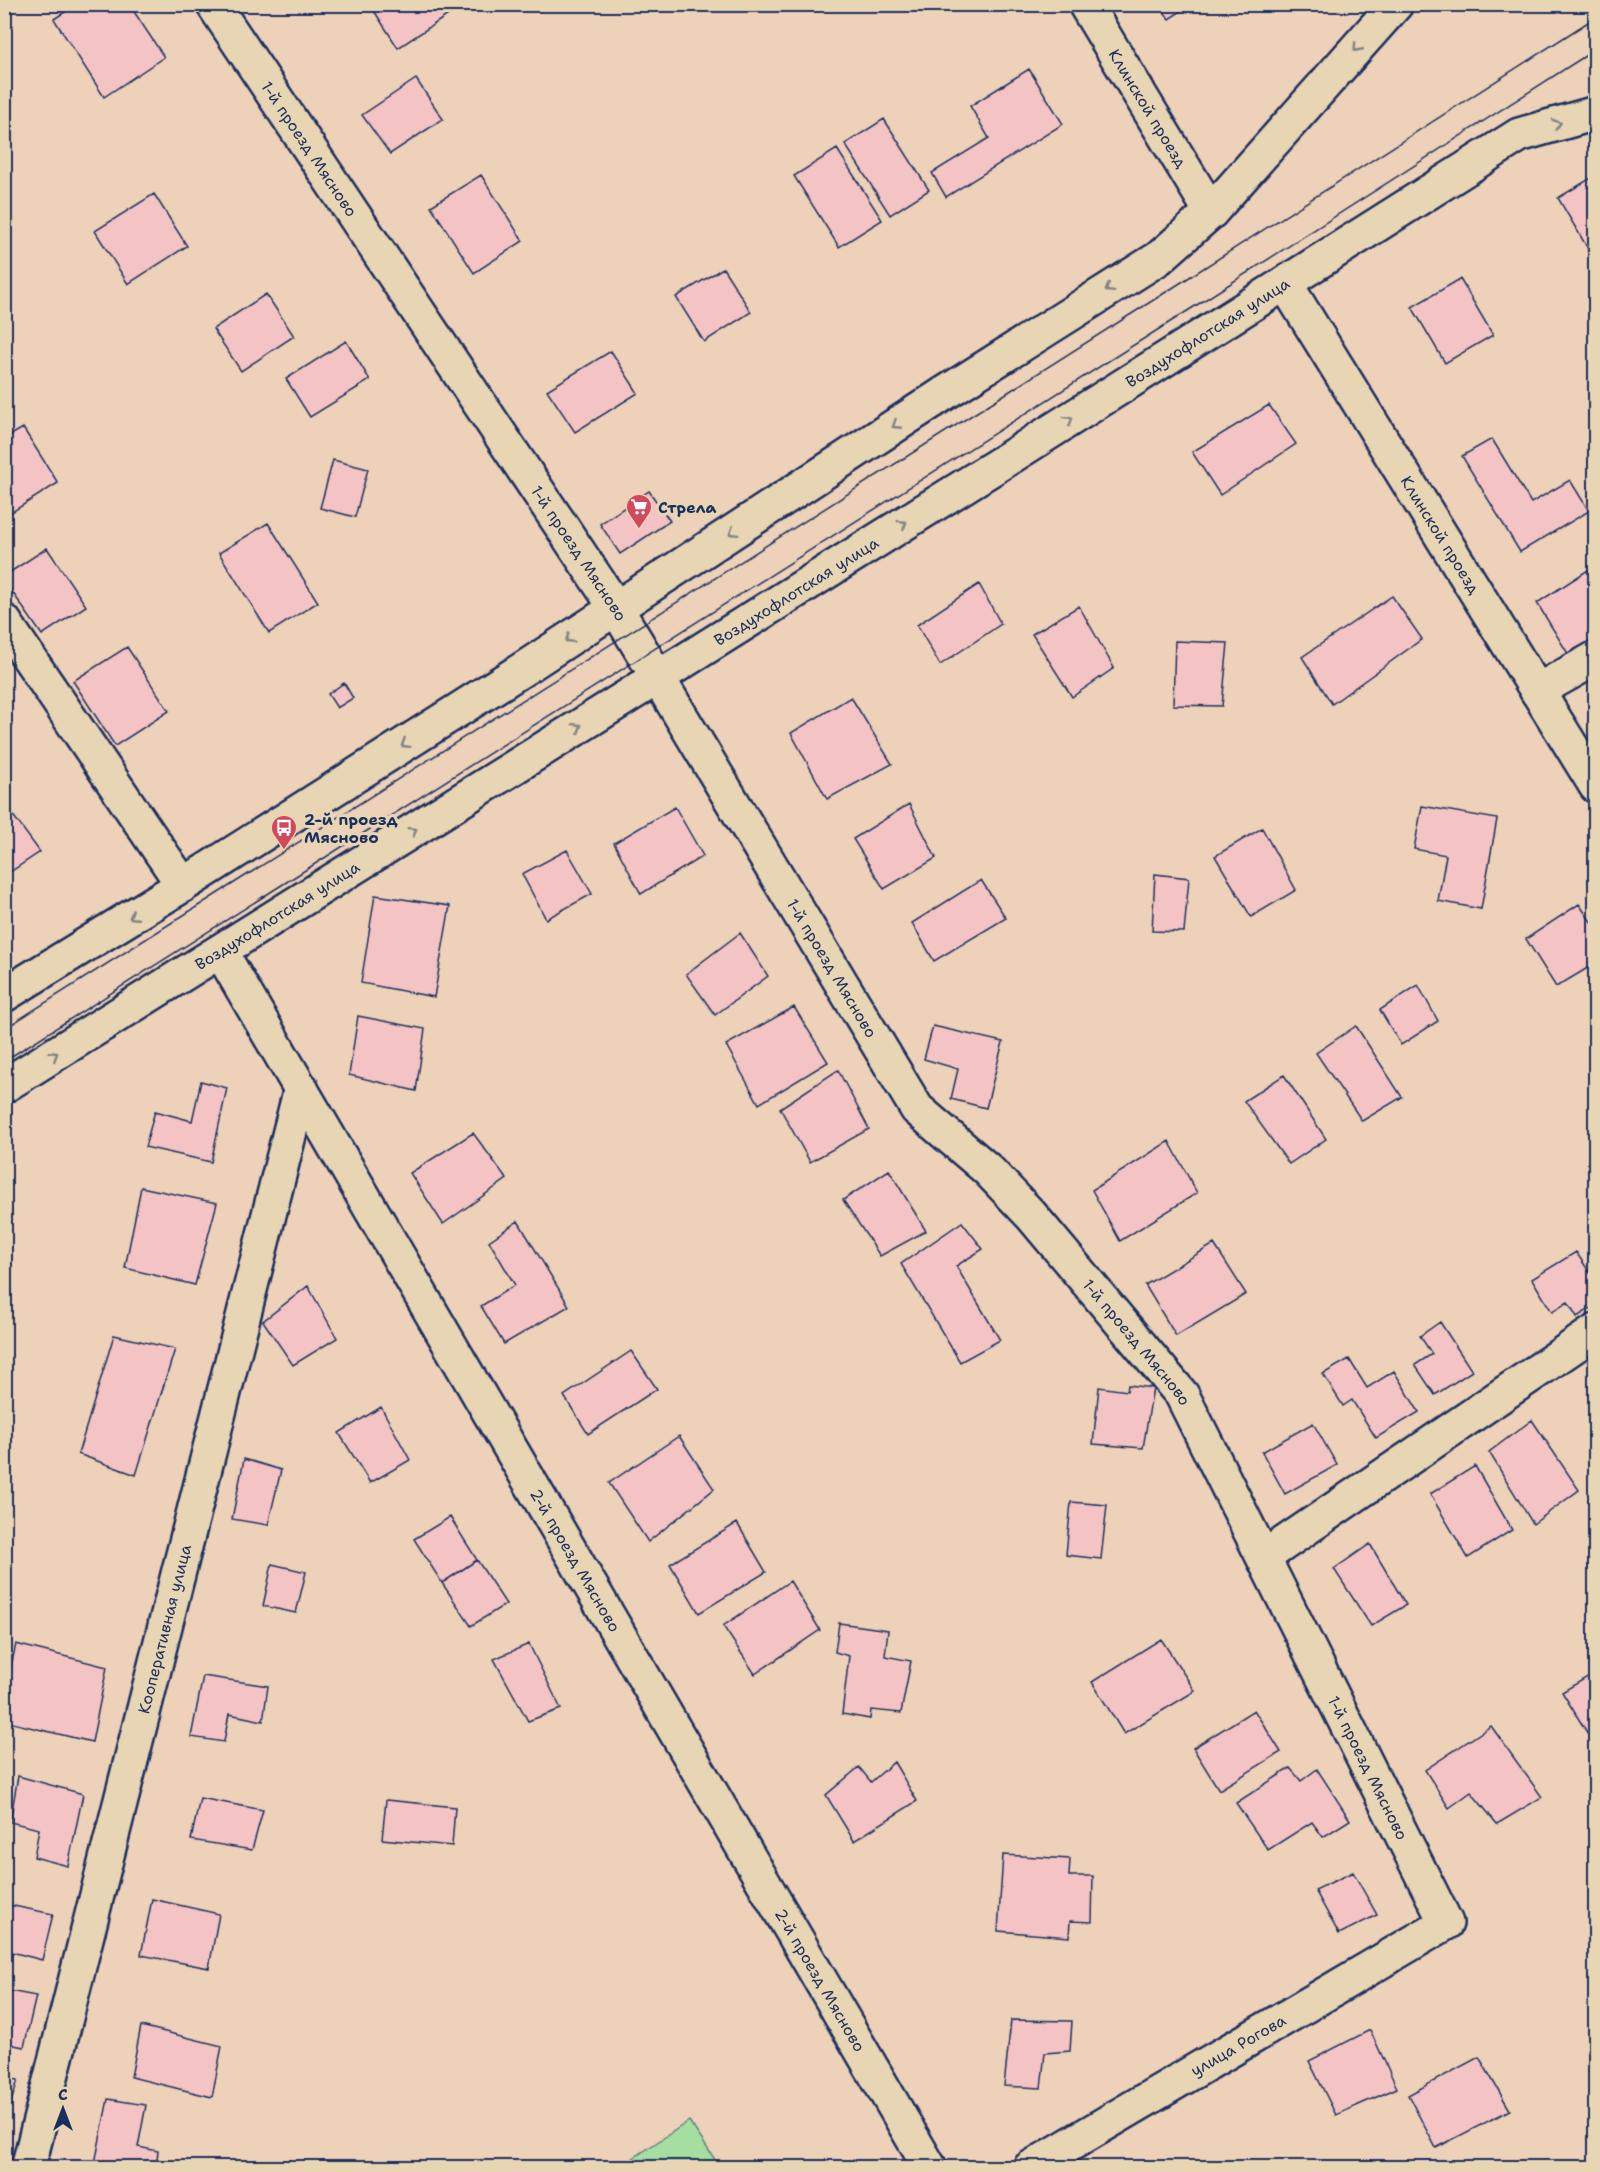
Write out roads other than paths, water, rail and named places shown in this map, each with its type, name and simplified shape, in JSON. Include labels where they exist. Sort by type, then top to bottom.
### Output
[{"type":"street","name":"1-й проезд Мясново","points":[[213,4],[616,608],[917,1109],[988,1170],[1031,1215],[1182,1395],[1446,1923]]},
{"type":"street","name":"Клинской проезд","points":[[1085,4],[1211,212]]},
{"type":"street","points":[[4,995],[183,885],[1159,258],[1211,212],[1396,4]]},
{"type":"street","name":"Воздухофлотская улица","points":[[4,1086],[1519,135],[1596,113]]},
{"type":"street","name":"Клинской проезд","points":[[1285,283],[1596,786]]},
{"type":"street","points":[[4,621],[183,885]]},
{"type":"street","points":[[1537,691],[1596,658]]},
{"type":"street","name":"2-й проезд Мясново","points":[[221,951],[930,2168]]},
{"type":"street","name":"Кооперативная улица","points":[[28,2168],[301,1088]]},
{"type":"street","points":[[1264,1557],[1596,1331]]},
{"type":"street","name":"улица Рогова","points":[[1030,2168],[1446,1923]]},
{"type":"tram line","points":[[4,1029],[1596,17]]},
{"type":"tram line","points":[[4,1061],[1189,310],[1596,49]]},
{"type":"place","name":"Стрела","points":[[639,530]]},
{"type":"place","name":"2-й проезд Мясново","points":[[284,851]]}]
